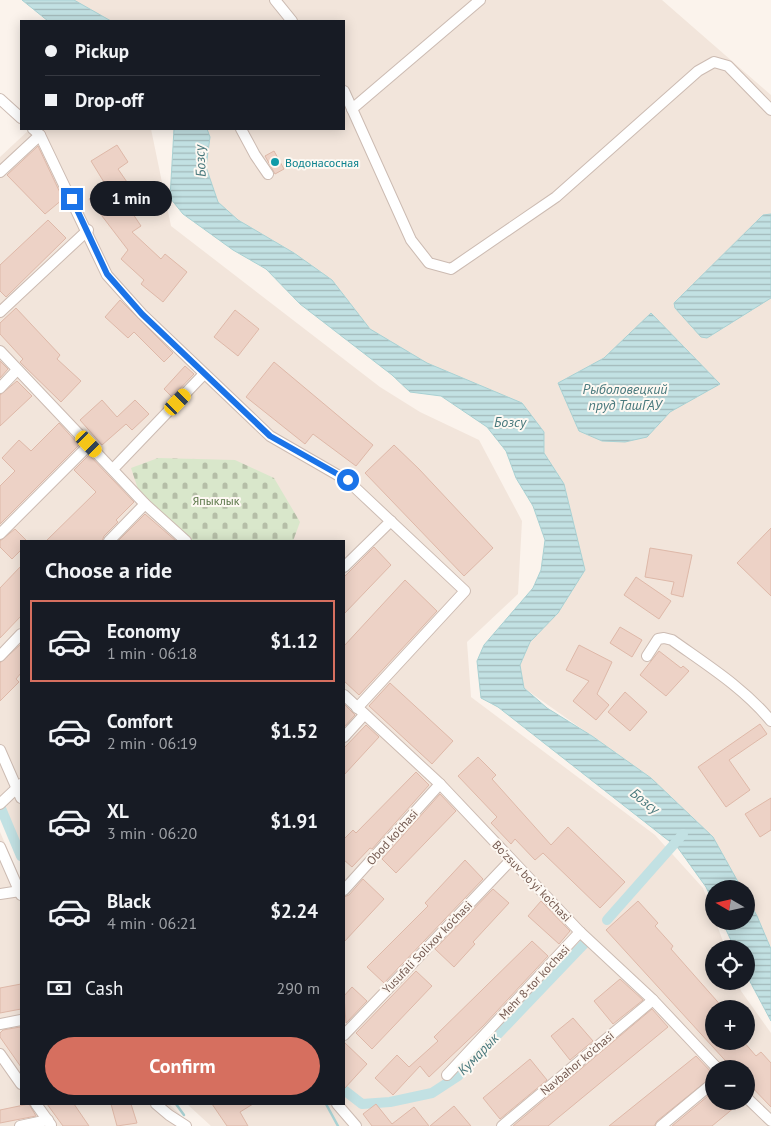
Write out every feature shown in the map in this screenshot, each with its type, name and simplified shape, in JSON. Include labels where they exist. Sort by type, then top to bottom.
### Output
[{"type":"street","points":[[275,0],[289,20]]},
{"type":"street","points":[[352,109],[480,0]]},
{"type":"street","points":[[345,93],[412,240],[430,263],[451,269],[556,197],[698,70],[714,62],[728,66],[771,110]]},
{"type":"street","points":[[0,99],[20,117]]},
{"type":"street","points":[[242,130],[268,174]]},
{"type":"street","points":[[0,172],[36,132],[88,230],[107,274],[142,314],[270,436],[348,480],[465,591],[360,712],[345,735]]},
{"type":"street","points":[[0,312],[88,230]]},
{"type":"street","points":[[0,351],[145,504],[185,540]]},
{"type":"street","points":[[0,388],[17,370]]},
{"type":"street","points":[[113,469],[203,374]]},
{"type":"street","points":[[0,534],[89,444]]},
{"type":"street","points":[[110,540],[145,504]]},
{"type":"street","points":[[345,565],[391,521]]},
{"type":"street","points":[[0,656],[20,635]]},
{"type":"street","points":[[647,656],[658,639],[672,640],[722,675],[759,707],[771,721]]},
{"type":"street","name":"Bo'zsuv bo'yi ko'chasi","points":[[345,696],[360,712],[440,784],[580,932],[652,1000],[709,1060]]},
{"type":"street","points":[[0,750],[18,790],[0,804]]},
{"type":"street","name":"Obod ko'chasi","points":[[345,889],[440,784]]},
{"type":"street","points":[[0,847],[20,893],[0,894]]},
{"type":"street","name":"Yusufali Solixov ko'chasi","points":[[345,1034],[511,860]]},
{"type":"street","name":"Mehr 8-tor ko'chasi","points":[[448,1075],[580,932]]},
{"type":"street","name":"Navbahor ko'chasi","points":[[502,1126],[652,1000]]},
{"type":"street","points":[[0,1024],[20,1020]]},
{"type":"street","points":[[0,1054],[20,1083]]},
{"type":"street","points":[[661,1126],[705,1089]]},
{"type":"street","points":[[37,1105],[50,1123]]},
{"type":"street","points":[[157,1105],[182,1125]]},
{"type":"street","points":[[338,1105],[356,1126]]},
{"type":"street","points":[[755,1106],[771,1121]]},
{"type":"street","points":[[20,1126],[50,1123]]},
{"type":"shaded area","points":[[56,0],[662,0],[771,95],[771,950],[755,919],[755,880],[733,880],[651,778],[524,688],[520,665],[530,642],[585,570],[531,446],[341,319],[202,198],[201,130],[345,130],[345,20],[81,20]]},
{"type":"shaded area","points":[[29,130],[151,130],[171,226],[380,387],[420,412],[479,440],[522,521],[518,594],[467,642],[471,697],[655,835],[703,888],[705,893],[705,930],[719,930],[723,940],[705,940],[705,990],[741,990],[747,1000],[705,1000],[705,1050],[755,1050],[755,1011],[771,1033],[771,1126],[211,1126],[188,1105],[345,1105],[345,540],[20,540],[20,845],[0,802],[0,157]]},
{"type":"shaded area","points":[[0,832],[20,878],[20,1105],[170,1105],[192,1126],[0,1126]]},
{"type":"green space","name":"Япыклык","points":[[158,458],[235,460],[274,478],[300,522],[293,540],[192,540],[140,495],[131,468]]},
{"type":"water","points":[[22,0],[74,0],[109,20],[47,20]]},
{"type":"water","name":"Бозсу","points":[[174,130],[207,130],[210,137],[206,167],[218,202],[238,220],[294,253],[332,280],[370,329],[427,363],[522,403],[544,432],[544,453],[564,484],[585,570],[558,613],[530,642],[520,665],[524,688],[547,708],[592,736],[651,778],[713,837],[737,880],[705,880],[705,886],[678,848],[498,707],[481,698],[477,661],[484,645],[533,588],[541,570],[545,540],[533,506],[516,478],[506,451],[487,427],[441,396],[410,392],[392,375],[300,304],[266,269],[233,250],[183,214],[170,198]]},
{"type":"water","points":[[771,214],[771,298],[707,338],[701,337],[675,308],[674,303],[763,215]]},
{"type":"water","name":"Рыболовецкий пруд ТашГАУ","points":[[651,313],[720,384],[670,412],[647,437],[625,442],[602,441],[579,431],[558,383],[604,358]]},
{"type":"water","points":[[755,912],[771,949],[771,1021],[755,990],[755,940],[731,940],[726,930],[755,930]]},
{"type":"building","points":[[117,145],[128,162],[118,169],[138,198],[127,205],[141,226],[132,232],[161,259],[165,254],[187,272],[163,302],[141,284],[144,280],[121,259],[128,250],[89,199],[107,187],[91,161]]},
{"type":"building","points":[[38,146],[63,199],[45,214],[7,175]]},
{"type":"building","name":"Водонасосная","points":[[274,151],[284,169],[275,174],[265,156]]},
{"type":"building","points":[[48,220],[66,238],[6,297],[0,291],[0,265]]},
{"type":"building","points":[[120,300],[173,353],[164,362],[134,332],[128,338],[105,317]]},
{"type":"building","points":[[16,308],[60,355],[57,359],[81,381],[61,402],[20,362],[23,359],[0,334],[0,323]]},
{"type":"building","points":[[235,310],[259,329],[238,356],[214,337]]},
{"type":"building","points":[[0,361],[8,369],[0,378]]},
{"type":"building","points":[[274,362],[373,445],[356,466],[313,434],[305,444],[246,397]]},
{"type":"building","points":[[185,366],[194,374],[172,397],[164,389]]},
{"type":"building","points":[[17,381],[32,396],[0,426],[0,395]]},
{"type":"building","points":[[102,400],[117,417],[135,400],[149,414],[132,430],[126,424],[102,445],[80,420]]},
{"type":"building","points":[[59,423],[79,445],[0,524],[0,486],[15,471],[2,458],[19,440],[31,451]]},
{"type":"building","points":[[394,445],[493,548],[464,576],[365,473]]},
{"type":"building","points":[[89,455],[134,502],[116,520],[118,522],[102,540],[47,540],[96,492],[74,470]]},
{"type":"building","points":[[145,514],[175,540],[119,540]]},
{"type":"building","points":[[771,528],[771,596],[737,563]]},
{"type":"building","points":[[15,529],[26,540],[20,540],[20,551],[12,559],[0,547],[0,541]]},
{"type":"building","points":[[374,547],[391,565],[345,613],[345,576]]},
{"type":"building","points":[[650,548],[692,555],[683,597],[671,594],[674,582],[645,577]]},
{"type":"building","points":[[20,567],[20,617],[0,638],[0,588]]},
{"type":"building","points":[[636,577],[671,601],[659,619],[624,595]]},
{"type":"building","points":[[405,580],[437,611],[359,695],[345,682],[345,645]]},
{"type":"building","points":[[620,627],[642,640],[632,657],[610,643]]},
{"type":"building","points":[[20,645],[20,674],[16,679],[19,682],[0,701],[0,663]]},
{"type":"building","points":[[579,645],[612,662],[597,694],[609,705],[596,720],[573,701],[589,681],[566,670]]},
{"type":"building","points":[[659,651],[681,668],[683,666],[689,671],[666,696],[640,675]]},
{"type":"building","points":[[390,683],[453,741],[432,764],[369,706]]},
{"type":"building","points":[[625,692],[647,712],[630,731],[608,712]]},
{"type":"building","points":[[345,705],[355,715],[345,726]]},
{"type":"building","points":[[760,724],[767,734],[729,760],[750,790],[726,807],[698,767]]},
{"type":"building","points":[[366,725],[379,737],[345,774],[345,747]]},
{"type":"building","points":[[478,757],[496,775],[492,779],[551,845],[568,827],[625,882],[600,908],[543,853],[535,860],[515,839],[511,844],[491,823],[497,817],[458,776]]},
{"type":"building","points":[[416,772],[429,785],[372,849],[370,848],[352,867],[345,861],[345,838],[353,830],[356,833]]},
{"type":"building","points":[[440,794],[456,811],[396,873],[382,859]]},
{"type":"building","points":[[771,798],[771,830],[760,837],[745,814]]},
{"type":"building","points":[[465,860],[483,879],[384,983],[367,967],[428,906],[425,903]]},
{"type":"building","points":[[363,879],[384,899],[345,941],[345,897],[349,895]]},
{"type":"building","points":[[493,889],[509,903],[473,942],[475,944],[454,967],[435,949]]},
{"type":"building","points":[[541,901],[570,931],[559,944],[528,916]]},
{"type":"building","points":[[638,901],[658,923],[655,926],[673,946],[671,949],[705,987],[705,990],[716,1000],[705,1000],[705,1038],[606,930]]},
{"type":"building","points":[[532,941],[548,956],[483,1026],[429,1077],[420,1066],[393,1095],[375,1078],[397,1055],[409,1067],[438,1041],[434,1037]]},
{"type":"building","points":[[416,971],[432,986],[372,1049],[356,1033]]},
{"type":"building","points":[[620,979],[643,1000],[613,1024],[594,1001]]},
{"type":"building","points":[[20,984],[20,1009],[0,1013],[0,988]]},
{"type":"building","points":[[352,987],[367,1001],[346,1023],[345,1010],[345,995]]},
{"type":"building","points":[[652,1009],[668,1027],[548,1126],[513,1126]]},
{"type":"building","points":[[573,1018],[593,1041],[570,1060],[551,1036]]},
{"type":"building","points":[[20,1027],[20,1066],[0,1037],[0,1033],[3,1030]]},
{"type":"building","points":[[345,1043],[367,1064],[345,1088]]},
{"type":"building","points":[[716,1050],[751,1050],[756,1056],[761,1052],[771,1063],[771,1107],[755,1090],[755,1060],[725,1060]]},
{"type":"building","points":[[696,1056],[705,1066],[705,1082],[657,1121],[654,1126],[609,1126]]},
{"type":"building","points":[[530,1059],[547,1080],[500,1119],[483,1098]]},
{"type":"building","points":[[705,1098],[705,1110],[731,1110],[712,1126],[672,1126]]},
{"type":"building","points":[[376,1104],[392,1124],[414,1107],[429,1126],[372,1126],[363,1114]]},
{"type":"building","points":[[30,1105],[36,1116],[0,1123],[0,1110]]},
{"type":"building","points":[[48,1105],[75,1105],[89,1126],[63,1126]]},
{"type":"building","points":[[111,1105],[131,1105],[137,1123],[117,1126]]},
{"type":"building","points":[[213,1105],[251,1105],[240,1112],[248,1126],[227,1126]]},
{"type":"building","points":[[454,1106],[471,1126],[430,1126]]},
{"type":"waterway","points":[[0,806],[20,854]]},
{"type":"waterway","name":"Кумарык","points":[[607,920],[683,834]]},
{"type":"waterway","name":"Кумарык","points":[[345,1091],[362,1104],[390,1102],[432,1093],[458,1076],[585,943]]},
{"type":"waterway","points":[[177,1105],[184,1115]]},
{"type":"waterway","points":[[327,1105],[338,1126]]},
{"type":"place","name":"Водонасосная","points":[[275,162]]},
{"type":"route","points":[[72,199],[107,274],[142,314],[270,436],[348,480]]}]
